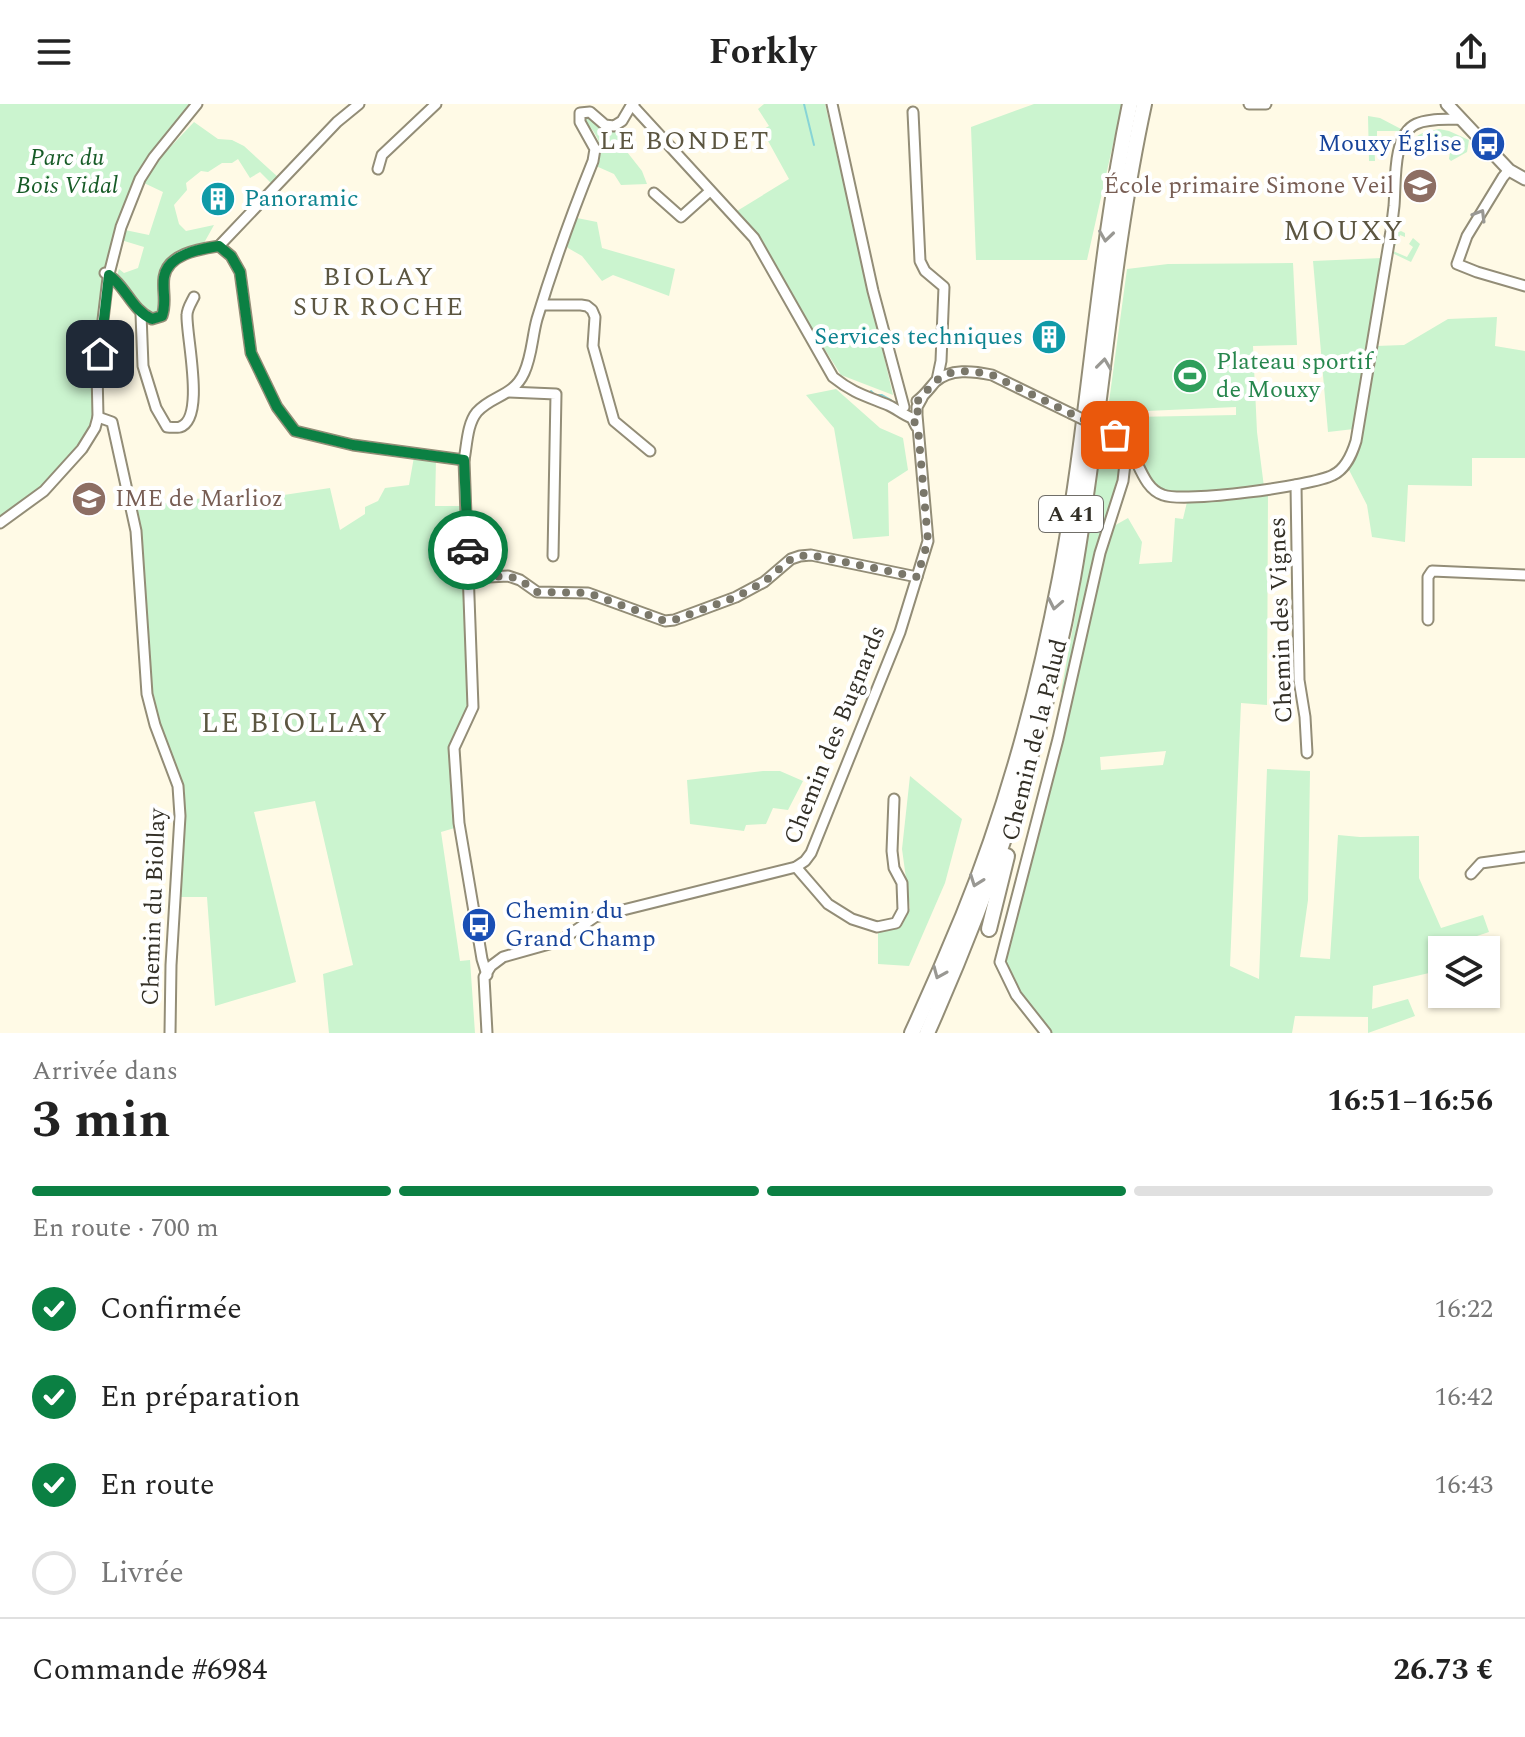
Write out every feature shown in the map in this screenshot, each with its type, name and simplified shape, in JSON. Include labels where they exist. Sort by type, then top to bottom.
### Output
[{"type":"highway","name":"A 41","points":[[912,1033],[964,914],[991,840],[1019,751],[1045,650],[1073,501],[1108,227],[1130,104]]},
{"type":"highway","name":"A 41","points":[[927,1033],[986,891],[1030,758],[1058,653],[1091,464],[1119,239],[1144,104]]},
{"type":"highway","points":[[989,929],[1030,758]]},
{"type":"main road","points":[[1447,104],[1509,170],[1525,179]]},
{"type":"street","points":[[0,523],[44,491],[82,449],[95,428],[99,419],[97,370],[109,277],[121,227],[140,179],[197,104]]},
{"type":"street","points":[[109,277],[141,314],[152,319],[162,316],[165,307],[164,275],[170,265],[190,251],[219,246],[337,122],[359,104]]},
{"type":"street","points":[[378,169],[382,155],[436,104]]},
{"type":"street","points":[[487,1033],[486,975],[459,823],[454,748],[473,707],[464,460],[470,429],[477,413],[518,384],[531,354],[537,321],[564,233],[593,161],[595,149],[580,122],[580,113],[590,112],[605,125],[614,126],[622,121],[633,104],[754,238],[833,377],[849,389],[890,406],[910,407],[937,380],[952,373],[964,371],[992,375],[1121,437],[1146,480],[1161,495],[1189,498],[1296,485],[1334,475],[1345,466],[1356,441],[1404,135],[1421,122],[1460,119]]},
{"type":"street","name":"Chemin des Bugnards","points":[[486,975],[499,960],[560,941],[595,917],[796,867],[805,861],[811,853],[900,632],[928,541],[918,428],[873,291],[832,104]]},
{"type":"street","points":[[1249,104],[1266,104]]},
{"type":"street","points":[[913,112],[920,261],[925,271],[944,287],[941,361],[937,380]]},
{"type":"street","points":[[1509,170],[1467,236],[1457,264],[1525,286]]},
{"type":"street","points":[[654,193],[681,217],[710,191]]},
{"type":"street","points":[[219,246],[231,256],[240,272],[251,353],[277,407],[295,431],[353,445],[464,460]]},
{"type":"street","points":[[141,314],[143,366],[156,408],[167,427],[179,428],[191,416],[194,383],[186,312],[194,297]]},
{"type":"street","points":[[542,305],[581,305],[592,310],[595,323],[593,346],[614,421],[650,451]]},
{"type":"street","points":[[509,392],[556,394],[553,556]]},
{"type":"street","name":"Chemin du Biollay","points":[[99,419],[112,422],[136,531],[147,694],[178,786],[180,816],[170,1033]]},
{"type":"street","name":"Chemin de la Palud","points":[[1046,1033],[1016,995],[1000,962],[1058,739],[1100,553],[1123,481],[1127,444]]},
{"type":"street","name":"Chemin des Vignes","points":[[1296,485],[1299,680],[1307,753]]},
{"type":"street","points":[[469,578],[508,576],[537,592],[588,593],[665,621],[736,597],[764,582],[791,559],[800,556],[811,555],[917,577]]},
{"type":"street","points":[[1428,620],[1428,577],[1432,571],[1525,575]]},
{"type":"street","points":[[796,867],[828,904],[852,919],[877,927],[896,923],[903,910],[902,883],[894,868],[892,851],[894,799]]},
{"type":"street","points":[[1471,874],[1481,863],[1525,857]]},
{"type":"green space","name":"Parc du Bois Vidal","points":[[0,104],[193,104],[121,214],[103,280],[93,371],[93,425],[61,470],[42,489],[0,519]]},
{"type":"green space","points":[[764,104],[825,104],[893,395],[841,375],[737,211],[789,179],[762,130],[769,126],[758,109]]},
{"type":"green space","points":[[1034,104],[1122,104],[1087,260],[976,260],[971,127]]},
{"type":"green space","points":[[1368,116],[1380,118],[1401,129],[1398,135],[1397,131],[1377,131],[1377,137],[1374,137],[1375,161],[1369,161]]},
{"type":"green space","points":[[586,117],[590,117],[605,132],[620,128],[626,134],[615,142],[620,143],[642,171],[647,184],[621,185],[614,174],[596,166],[601,148],[585,121]]},
{"type":"green space","points":[[194,122],[218,139],[232,140],[244,146],[279,178],[274,186],[260,172],[250,178],[238,159],[232,163],[222,163],[208,172],[201,171],[186,183],[187,190],[174,205],[179,224],[186,231],[214,225],[204,243],[179,254],[159,272],[163,303],[156,314],[146,312],[117,276],[119,269],[124,273],[138,268],[144,247],[121,240],[125,230],[149,235],[163,192],[144,183],[160,158]]},
{"type":"green space","points":[[1439,129],[1469,140],[1467,152],[1451,161],[1450,152],[1439,150],[1440,145],[1432,144],[1432,139],[1426,140],[1426,143],[1413,141],[1421,134]]},
{"type":"green space","points":[[577,218],[597,222],[602,248],[675,269],[669,296],[613,275],[602,281],[582,256],[568,248],[564,241]]},
{"type":"green space","points":[[1401,231],[1405,237],[1400,235],[1393,251],[1407,257],[1413,247],[1409,244],[1413,238],[1420,244],[1411,262],[1390,252],[1395,234]]},
{"type":"green space","points":[[1382,258],[1376,346],[1404,345],[1448,319],[1497,317],[1495,346],[1525,351],[1525,458],[1472,458],[1472,486],[1408,485],[1405,542],[1372,537],[1367,505],[1348,468],[1354,429],[1328,432],[1313,261]]},
{"type":"green space","points":[[1293,263],[1297,345],[1253,346],[1257,432],[1264,487],[1203,494],[1158,488],[1146,476],[1127,436],[1133,417],[1236,415],[1236,407],[1124,412],[1123,424],[1118,429],[1106,424],[1127,269],[1168,264]]},
{"type":"green space","points":[[836,389],[880,428],[903,438],[908,470],[888,483],[889,536],[853,539],[834,428],[806,395]]},
{"type":"green space","points":[[1103,436],[1118,444],[1122,463],[1105,531],[1128,518],[1142,542],[1139,564],[1172,562],[1175,518],[1183,519],[1187,502],[1268,492],[1267,705],[1241,703],[1230,966],[1259,979],[1267,769],[1310,771],[1308,900],[1300,957],[1330,959],[1338,835],[1419,836],[1419,878],[1441,928],[1483,915],[1489,932],[1477,936],[1428,936],[1428,973],[1373,986],[1372,1009],[1408,999],[1415,1016],[1368,1033],[1368,1017],[1295,1016],[1292,1033],[1047,1033],[1020,995],[1005,964],[1068,723],[1071,698],[1061,692]],"holes":[[[1166,751],[1163,765],[1101,770],[1100,757]]]},
{"type":"green space","points":[[414,457],[436,459],[435,506],[463,506],[468,712],[449,753],[458,827],[441,832],[460,961],[470,960],[475,1033],[329,1033],[323,974],[353,965],[315,801],[254,812],[296,982],[215,1006],[207,897],[180,897],[185,792],[151,699],[137,507],[233,494],[237,502],[330,488],[340,530],[365,514],[365,507],[378,501],[385,488],[409,485]]},
{"type":"green space","points":[[780,771],[803,781],[788,810],[773,808],[766,824],[746,825],[744,831],[690,824],[687,780]]},
{"type":"green space","points":[[910,776],[962,819],[945,883],[909,966],[878,964],[878,931],[901,927],[910,908],[902,849]]},
{"type":"waterway","points":[[804,104],[814,145]]},
{"type":"waterway","points":[[871,391],[891,400]]},
{"type":"way so far","points":[[468,550],[469,578],[508,576],[537,592],[588,593],[665,621],[736,597],[764,582],[791,559],[800,556],[811,555],[917,577],[928,541],[918,428],[912,418],[917,415],[918,409],[914,404],[937,380],[964,371],[992,375],[1115,435]]},
{"type":"place","name":"Mouxy Église","points":[[1488,144]]},
{"type":"place","name":"École primaire Simone Veil","points":[[1420,186]]},
{"type":"place","name":"Panoramic","points":[[218,199]]},
{"type":"place","name":"Services techniques","points":[[1049,337]]},
{"type":"place","name":"Plateau sportif de Mouxy","points":[[1190,376]]},
{"type":"place","name":"IME de Marlioz","points":[[89,499]]},
{"type":"place","name":"Chemin du Grand Champ","points":[[479,925]]},
{"type":"district","name":"LE BONDET","points":[[685,141]]},
{"type":"district","name":"MOUXY","points":[[1344,231]]},
{"type":"district","name":"BIOLAY SUR ROCHE","points":[[379,292]]},
{"type":"district","name":"LE BIOLLAY","points":[[295,723]]},
{"type":"route","points":[[100,354],[109,275],[141,314],[152,319],[162,316],[165,307],[164,275],[170,265],[190,251],[219,246],[231,256],[240,272],[251,353],[277,407],[295,431],[353,445],[464,460],[468,550]]}]
